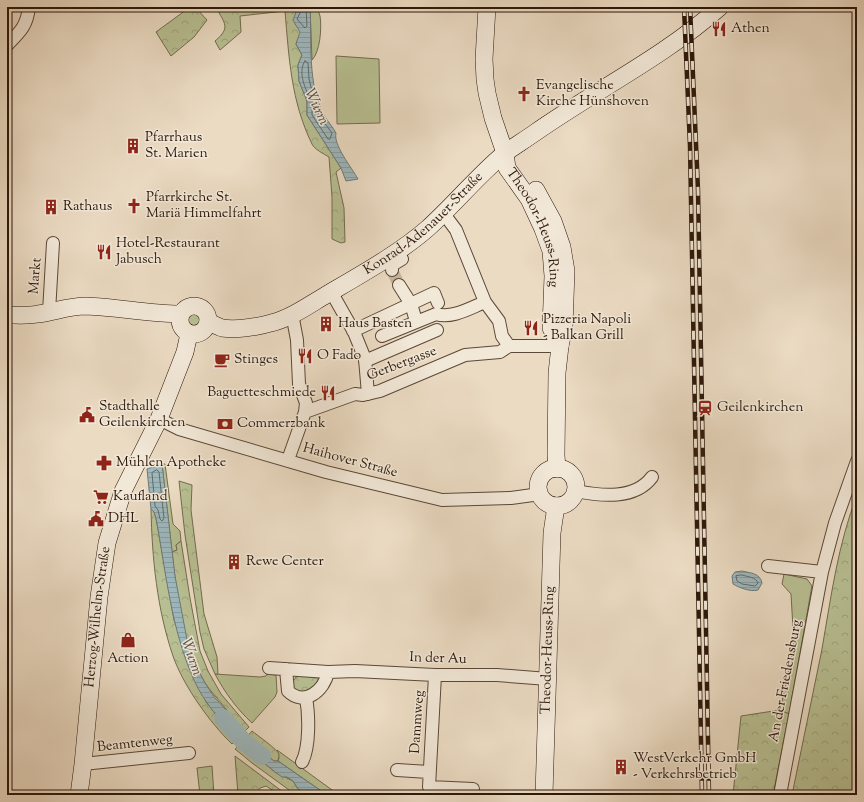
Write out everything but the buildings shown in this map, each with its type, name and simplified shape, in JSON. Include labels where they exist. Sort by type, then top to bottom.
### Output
[{"type":"main road","points":[[487,7],[484,59],[485,78],[493,118],[505,153]]},
{"type":"main road","name":"Konrad-Adenauer-Straße","points":[[208,322],[228,328],[261,325],[279,321],[354,279],[397,251],[425,230],[444,214],[505,153],[549,123],[676,42],[720,7]]},
{"type":"main road","name":"Theodor-Heuss-Ring","points":[[505,153],[516,161],[538,193],[553,221],[562,247],[566,271],[565,316],[560,346],[558,373],[557,469]]},
{"type":"main road","points":[[7,315],[38,314],[84,306],[129,309],[162,314],[180,314]]},
{"type":"main road","points":[[189,306],[198,306],[205,310],[208,322],[205,330],[197,334],[189,334],[185,332],[179,324],[180,314],[189,306]]},
{"type":"main road","name":"Herzog-Wilhelm-Straße","points":[[79,795],[99,597],[107,542],[123,491],[159,419],[185,352],[189,334]]},
{"type":"main road","points":[[557,469],[566,471],[570,474],[575,482],[576,491],[574,496],[567,504],[556,506],[548,504],[540,494],[539,486],[542,477],[548,471],[557,469]]},
{"type":"main road","name":"Theodor-Heuss-Ring","points":[[544,795],[552,533],[556,506]]},
{"type":"street","points":[[7,46],[23,29],[27,21],[29,7]]},
{"type":"street","points":[[444,214],[456,230],[486,302],[499,322],[502,336],[509,346],[560,346]]},
{"type":"street","name":"Markt","points":[[49,312],[53,243]]},
{"type":"street","name":"Konrad-Adenauer-Straße","points":[[392,270],[392,265],[402,259],[399,255]]},
{"type":"street","points":[[399,285],[411,304],[416,321]]},
{"type":"street","points":[[353,331],[434,293],[438,303]]},
{"type":"street","points":[[333,295],[353,331],[365,362],[368,394]]},
{"type":"street","points":[[382,336],[436,314],[444,316],[452,315],[486,302]]},
{"type":"street","points":[[289,457],[305,412],[306,403],[299,384],[297,340],[293,318]]},
{"type":"street","points":[[365,362],[437,330]]},
{"type":"street","name":"Gerbergasse","points":[[305,412],[355,394],[363,395],[380,390],[465,355],[500,352],[509,346]]},
{"type":"street","name":"Haihover Straße","points":[[159,419],[179,429],[326,472],[442,500],[511,498],[540,494]]},
{"type":"street","name":"An der Friedensburg","points":[[780,795],[822,572],[835,523],[857,461]]},
{"type":"street","points":[[576,491],[595,494],[619,494],[637,490],[647,484],[652,477]]},
{"type":"street","points":[[768,566],[822,572]]},
{"type":"street","name":"In der Au","points":[[269,668],[328,672],[355,671],[435,675],[497,675],[548,679]]},
{"type":"street","points":[[286,669],[288,691],[293,696],[306,698],[320,689],[328,672]]},
{"type":"street","name":"Dammweg","points":[[435,675],[429,787],[473,789]]},
{"type":"street","points":[[302,762],[306,755],[309,719],[306,698]]},
{"type":"street","name":"Beamtenweg","points":[[83,764],[189,753]]},
{"type":"street","name":"Dammweg","points":[[397,770],[429,772]]},
{"type":"green space","points":[[190,7],[195,7],[207,20],[194,37],[171,56],[156,32]]},
{"type":"green space","points":[[217,7],[298,7],[301,33],[296,44],[302,55],[298,65],[299,81],[307,101],[307,115],[341,168],[336,172],[344,208],[345,242],[341,243],[332,239],[332,197],[329,157],[313,146],[299,112],[292,79],[285,11],[240,16],[241,32],[220,50],[215,41],[222,34],[225,27]]},
{"type":"green space","points":[[310,7],[317,7],[321,21],[319,46],[312,60]]},
{"type":"green space","points":[[336,56],[379,59],[380,123],[337,124]]},
{"type":"green space","points":[[194,312],[200,315],[203,321],[200,327],[194,330],[188,327],[185,321],[188,315]]},
{"type":"green space","points":[[162,464],[165,464],[173,524],[180,531],[181,541],[176,545],[177,550],[172,552]]},
{"type":"green space","points":[[179,481],[192,485],[191,510],[204,614],[217,657],[218,674],[215,674],[204,649],[200,632],[185,535]]},
{"type":"green space","points":[[857,495],[857,795],[792,795],[840,552],[850,514]]},
{"type":"green space","points":[[151,509],[156,518],[174,620],[206,702],[237,739],[232,744],[206,715],[183,679],[173,656],[163,620],[156,583]]},
{"type":"green space","points":[[181,541],[200,651],[208,671],[221,694],[249,727],[242,734],[229,721],[226,709],[205,683],[191,652],[182,619],[172,552],[177,550],[176,545]]},
{"type":"green space","points":[[784,574],[807,579],[812,586],[789,714],[780,710],[794,646],[791,594],[782,584]]},
{"type":"green space","points":[[215,674],[260,677],[266,676],[267,674],[276,675],[277,692],[275,697],[252,723],[241,712],[223,688]]},
{"type":"green space","points":[[296,677],[320,677],[320,679],[312,688],[303,693],[294,690],[292,683]]},
{"type":"green space","points":[[780,710],[789,714],[773,795],[733,795],[741,716]]},
{"type":"green space","points":[[252,731],[278,752],[278,761],[274,761],[245,739]]},
{"type":"green space","points":[[241,744],[275,772],[293,781],[298,789],[308,795],[296,795],[252,763],[235,749]]},
{"type":"green space","points":[[277,750],[339,795],[327,795],[278,761],[279,758]]},
{"type":"green space","points":[[235,756],[287,795],[280,795],[266,786],[260,788],[256,795],[238,795]]},
{"type":"green space","points":[[212,766],[214,795],[200,795],[197,768]]},
{"type":"water","points":[[298,7],[310,7],[311,62],[315,90],[319,103],[325,117],[336,133],[337,144],[340,150],[358,179],[346,181],[341,168],[307,115],[307,101],[299,81],[298,65],[302,55],[296,44],[300,32],[293,20]]},
{"type":"water","points":[[162,464],[175,576],[188,645],[196,666],[205,683],[215,698],[227,711],[229,720],[242,734],[237,739],[213,711],[198,688],[186,661],[180,641],[170,600],[156,518],[151,509],[147,469]]},
{"type":"water","points":[[742,571],[757,575],[759,577],[762,583],[758,590],[745,589],[733,584],[732,576],[735,572]]},
{"type":"water","points":[[245,739],[274,761],[278,761],[327,795],[308,795],[298,789],[293,781],[287,777],[282,777],[241,744]]},
{"type":"waterway","name":"Wurm","points":[[223,718],[244,742],[262,756]]},
{"type":"tunnel","points":[[392,270],[399,285]]},
{"type":"railway","points":[[684,7],[690,146],[702,795]]},
{"type":"railway","points":[[690,7],[698,190],[709,795]]},
{"type":"place","name":"Athen","points":[[719,29]]},
{"type":"place","name":"Evangelische Kirche Hünshoven","points":[[524,94]]},
{"type":"place","name":"Pfarrhaus St. Marien","points":[[133,146]]},
{"type":"place","name":"Pfarrkirche St. Mariä Himmelfahrt","points":[[134,206]]},
{"type":"place","name":"Rathaus","points":[[51,207]]},
{"type":"place","name":"Hotel-Restaurant Jabusch","points":[[104,252]]},
{"type":"place","name":"Haus Basten","points":[[326,324]]},
{"type":"place","name":"Pizzeria Napoli - Balkan Grill","points":[[531,328]]},
{"type":"place","name":"O Fado","points":[[305,356]]},
{"type":"place","name":"Stinges","points":[[222,360]]},
{"type":"place","name":"Baguetteschmiede","points":[[328,393]]},
{"type":"place","name":"Geilenkirchen","points":[[705,408]]},
{"type":"place","name":"Stadthalle Geilenkirchen","points":[[87,415]]},
{"type":"place","name":"Commerzbank","points":[[225,424]]},
{"type":"place","name":"Mühlen Apotheke","points":[[104,463]]},
{"type":"place","name":"Kaufland","points":[[101,497]]},
{"type":"place","name":"DHL","points":[[96,519]]},
{"type":"place","name":"Rewe Center","points":[[234,562]]},
{"type":"place","name":"Action","points":[[128,640]]},
{"type":"place","name":"WestVerkehr GmbH - Verkehrsbetrieb","points":[[621,767]]}]
